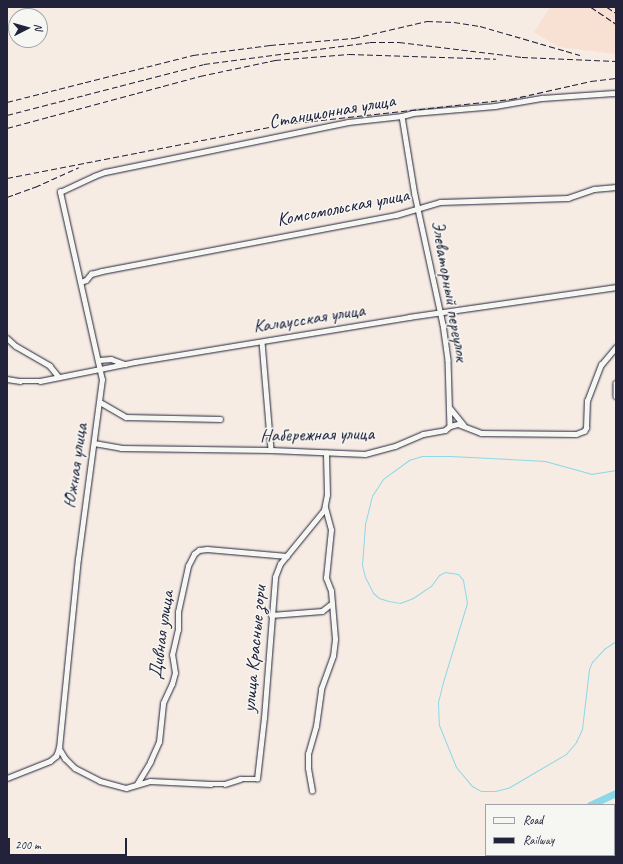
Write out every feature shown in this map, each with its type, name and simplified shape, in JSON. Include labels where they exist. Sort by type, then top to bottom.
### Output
[{"type":"street","name":"Станционная улица","points":[[60,192],[105,172],[348,122],[402,116],[413,113],[495,106],[542,98],[616,93]]},
{"type":"street","name":"Элеваторный переулок","points":[[402,116],[406,150],[441,314],[448,360],[450,426]]},
{"type":"street","name":"Комсомольская улица","points":[[80,282],[86,280],[91,274],[102,271],[396,215],[450,200],[568,198],[594,189],[616,187]]},
{"type":"street","name":"Южная улица","points":[[59,748],[78,559],[102,380],[99,360],[60,192]]},
{"type":"street","name":"Калаусская улица","points":[[7,378],[30,382],[59,378],[126,364],[616,287]]},
{"type":"street","points":[[7,338],[16,346],[50,366],[59,378]]},
{"type":"street","points":[[262,342],[271,450]]},
{"type":"street","name":"Набережная улица","points":[[94,443],[121,448],[271,450],[365,454],[379,452],[407,442],[423,434],[445,430],[450,426],[458,424],[481,433],[581,433],[587,425],[587,401],[601,366],[616,347]]},
{"type":"street","points":[[99,360],[111,359],[126,364]]},
{"type":"street","points":[[616,384],[616,396]]},
{"type":"street","points":[[100,402],[126,417],[220,419]]},
{"type":"street","points":[[450,408],[466,427]]},
{"type":"street","points":[[312,792],[308,768],[308,754],[316,726],[323,683],[335,644],[331,591],[326,578],[331,530],[325,508],[327,496],[326,453]]},
{"type":"street","name":"улица Красные зори","points":[[136,784],[150,781],[186,784],[225,784],[240,779],[257,779],[274,582],[280,564],[325,508]]},
{"type":"street","name":"Дивная улица","points":[[136,784],[150,762],[159,742],[163,703],[172,684],[175,673],[172,656],[178,630],[178,612],[188,566],[194,554],[199,550],[207,549],[287,556]]},
{"type":"street","points":[[274,555],[280,564]]},
{"type":"street","points":[[271,615],[322,611],[331,604]]},
{"type":"street","points":[[7,778],[50,761],[56,756],[59,748]]},
{"type":"street","points":[[59,748],[70,765],[96,779],[126,788],[136,784]]},
{"type":"shaded area","points":[[550,7],[616,7],[616,54],[559,47],[534,32]]},
{"type":"waterway","points":[[616,470],[592,474],[545,461],[450,456],[422,456],[409,460],[383,479],[372,496],[365,525],[362,565],[365,577],[373,593],[379,598],[400,603],[413,598],[431,586],[439,575],[445,572],[458,574],[463,580],[467,603],[438,702],[439,725],[456,767],[472,786],[481,791],[495,791],[508,788],[566,754],[576,742],[582,729],[589,669],[592,662],[604,649],[616,641]]},
{"type":"waterway","points":[[592,804],[616,793]]},
{"type":"railway","points":[[591,7],[616,24]]},
{"type":"railway","points":[[607,7],[616,13]]},
{"type":"railway","points":[[7,102],[193,55],[270,45],[354,38],[427,21],[454,22],[480,26],[580,55]]},
{"type":"railway","points":[[7,115],[204,64],[370,42],[399,42],[522,57],[616,61]]},
{"type":"railway","points":[[7,128],[200,76],[275,60],[349,54],[496,59]]},
{"type":"railway","points":[[7,178],[285,124],[511,99],[591,81],[616,78]]},
{"type":"railway","points":[[7,197],[35,187],[79,167]]}]
